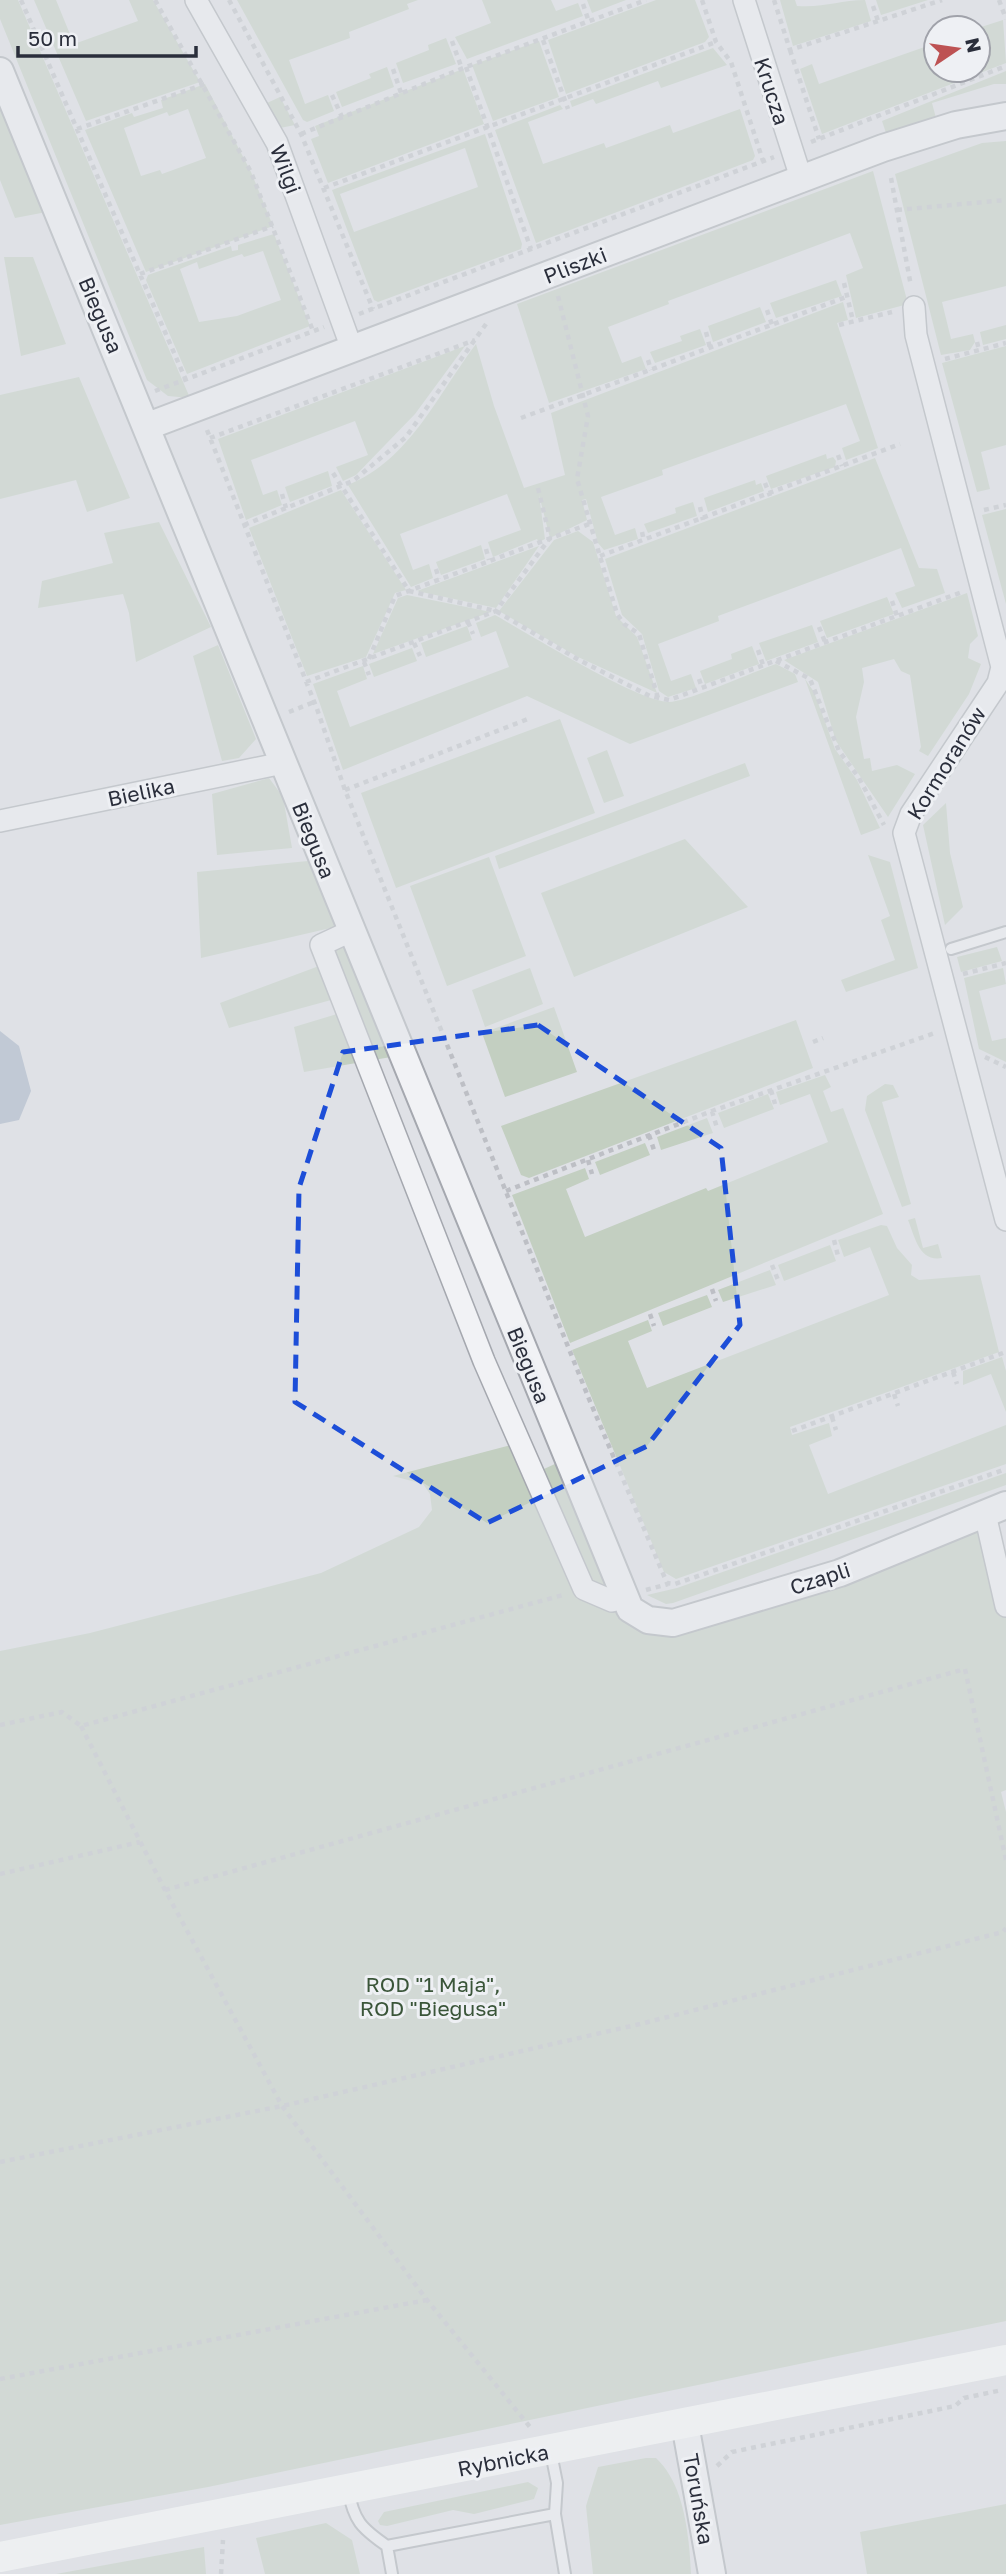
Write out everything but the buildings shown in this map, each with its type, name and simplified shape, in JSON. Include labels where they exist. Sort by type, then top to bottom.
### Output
[{"type":"main road","name":"Rybnicka","points":[[0,2557],[1006,2360]]},
{"type":"street","name":"Wilgi","points":[[197,0],[276,143],[352,349]]},
{"type":"street","name":"Krucza","points":[[744,0],[802,180]]},
{"type":"street","name":"Biegusa","points":[[0,71],[148,426],[351,931],[634,1598]]},
{"type":"street","name":"Pliszki","points":[[148,426],[883,148],[957,125],[1006,116]]},
{"type":"street","name":"Kormoranów","points":[[914,307],[916,335],[1002,667],[1002,681],[911,814],[904,833],[1006,1220]]},
{"type":"street","name":"Bielika","points":[[0,821],[283,763]]},
{"type":"street","points":[[351,931],[321,945],[484,1361],[584,1589],[612,1601],[634,1598]]},
{"type":"street","points":[[996,1510],[1006,1606]]},
{"type":"street","name":"Czapli","points":[[634,1598],[648,1620],[673,1623],[841,1573],[996,1510]]},
{"type":"street","name":"Toruńska","points":[[685,2424],[712,2574]]},
{"type":"lane","points":[[951,949],[1006,932]]},
{"type":"lane","points":[[543,2452],[557,2483],[555,2514],[565,2574]]},
{"type":"lane","points":[[348,2490],[353,2513],[365,2531],[387,2546],[393,2574]]},
{"type":"lane","points":[[387,2546],[555,2514]]},
{"type":"path","points":[[21,0],[190,389]]},
{"type":"path","points":[[155,0],[205,84],[251,172],[313,331]]},
{"type":"path","points":[[301,134],[464,68],[646,0]]},
{"type":"path","points":[[702,0],[716,42],[731,61],[763,161]]},
{"type":"path","points":[[774,0],[819,139]]},
{"type":"path","points":[[790,50],[941,0]]},
{"type":"path","points":[[999,0],[1006,19]]},
{"type":"path","points":[[583,4],[589,22]]},
{"type":"path","points":[[873,6],[878,21]]},
{"type":"path","points":[[543,40],[568,109]]},
{"type":"path","points":[[452,41],[488,127],[531,249]]},
{"type":"path","points":[[324,188],[716,42]]},
{"type":"path","points":[[804,145],[1006,66]]},
{"type":"path","points":[[393,69],[401,93]]},
{"type":"path","points":[[77,129],[205,84]]},
{"type":"path","points":[[332,95],[342,117]]},
{"type":"path","points":[[359,314],[778,155]]},
{"type":"path","points":[[839,325],[914,307],[891,178]]},
{"type":"path","points":[[897,210],[1006,200]]},
{"type":"path","points":[[140,274],[273,226]]},
{"type":"path","points":[[844,284],[853,321]]},
{"type":"path","points":[[556,290],[588,416],[577,479],[617,614],[624,624],[639,634],[658,698]]},
{"type":"path","points":[[521,418],[846,297]]},
{"type":"path","points":[[767,310],[772,325]]},
{"type":"path","points":[[244,525],[354,481],[406,437],[491,317]]},
{"type":"path","points":[[186,379],[328,326]]},
{"type":"path","points":[[706,332],[710,348]]},
{"type":"path","points":[[210,438],[475,339]]},
{"type":"path","points":[[977,342],[979,350]]},
{"type":"path","points":[[937,361],[1006,343]]},
{"type":"path","points":[[648,360],[651,370]]},
{"type":"path","points":[[207,429],[314,702],[345,790],[662,1576],[669,1583]]},
{"type":"path","points":[[600,556],[770,496],[900,444]]},
{"type":"path","points":[[838,455],[842,466]]},
{"type":"path","points":[[333,473],[409,591],[496,611],[579,660],[658,698],[669,700],[968,590]]},
{"type":"path","points":[[765,483],[770,496]]},
{"type":"path","points":[[537,484],[550,538]]},
{"type":"path","points":[[282,494],[286,508]]},
{"type":"path","points":[[976,512],[1006,505]]},
{"type":"path","points":[[700,507],[703,520]]},
{"type":"path","points":[[369,675],[366,661],[395,596],[589,524]]},
{"type":"path","points":[[642,532],[644,541]]},
{"type":"path","points":[[306,682],[496,611],[550,538]]},
{"type":"path","points":[[486,549],[489,560]]},
{"type":"path","points":[[436,569],[439,579]]},
{"type":"path","points":[[892,601],[897,615]]},
{"type":"path","points":[[468,622],[473,634]]},
{"type":"path","points":[[819,627],[825,642]]},
{"type":"path","points":[[414,643],[420,656]]},
{"type":"path","points":[[758,650],[763,665]]},
{"type":"path","points":[[776,661],[810,679],[839,751],[859,778],[884,825]]},
{"type":"path","points":[[699,678],[702,688]]},
{"type":"path","points":[[286,713],[314,702]]},
{"type":"path","points":[[345,790],[528,719]]},
{"type":"path","points":[[958,976],[1006,964]]},
{"type":"path","points":[[506,1191],[712,1111],[939,1031]]},
{"type":"path","points":[[813,1042],[822,1038]]},
{"type":"path","points":[[975,1052],[1006,1066]]},
{"type":"path","points":[[771,1090],[775,1104]]},
{"type":"path","points":[[712,1111],[717,1128]]},
{"type":"path","points":[[649,1135],[654,1150]]},
{"type":"path","points":[[588,1160],[592,1174]]},
{"type":"path","points":[[834,1240],[838,1256]]},
{"type":"path","points":[[772,1265],[778,1280]]},
{"type":"path","points":[[712,1289],[716,1301]]},
{"type":"path","points":[[650,1314],[654,1326]]},
{"type":"path","points":[[792,1431],[1003,1353]]},
{"type":"path","points":[[953,1372],[957,1384]]},
{"type":"path","points":[[894,1394],[898,1406]]},
{"type":"path","points":[[832,1416],[836,1430]]},
{"type":"path","points":[[634,1598],[669,1583],[676,1584],[1006,1469]]},
{"type":"path","points":[[81,1726],[584,1589]]},
{"type":"path","points":[[165,1890],[965,1670],[1006,1860]]},
{"type":"path","points":[[0,1725],[62,1712],[81,1726],[165,1890],[282,2106],[428,2300],[530,2426],[543,2452]]},
{"type":"path","points":[[0,1874],[140,1842]]},
{"type":"path","points":[[0,2162],[282,2106],[640,2024],[1003,1932],[1006,1928]]},
{"type":"path","points":[[0,2379],[428,2300]]},
{"type":"path","points":[[713,2471],[732,2452],[955,2406],[964,2398],[1006,2390]]},
{"type":"path","points":[[219,2515],[224,2543],[221,2574]]},
{"type":"highlighted area","points":[[538,1025],[721,1148],[740,1325],[647,1446],[487,1523],[295,1402],[299,1188],[343,1052]]},
{"type":"green space","points":[[0,0],[18,0],[190,398],[168,396],[147,380],[0,19]]},
{"type":"green space","points":[[34,0],[56,0],[74,44],[138,21],[129,0],[153,0],[200,82],[86,121]]},
{"type":"green space","points":[[237,0],[418,0],[407,4],[409,9],[349,32],[350,38],[289,60],[305,104],[328,95],[334,111],[307,122],[303,120]]},
{"type":"green space","points":[[482,0],[551,0],[556,11],[578,3],[583,16],[467,59],[455,37],[491,23]]},
{"type":"green space","points":[[587,0],[626,0],[592,13]]},
{"type":"green space","points":[[656,0],[695,0],[709,37],[705,42],[566,94],[548,40]]},
{"type":"green space","points":[[780,0],[795,0],[797,6],[807,6],[865,0],[871,21],[793,46]]},
{"type":"green space","points":[[876,0],[928,0],[881,15]]},
{"type":"green space","points":[[1003,20],[1006,63],[992,68],[992,24]]},
{"type":"green space","points":[[446,38],[456,64],[403,83],[396,63],[429,50],[428,45]]},
{"type":"green space","points":[[539,41],[559,97],[493,121],[472,65]]},
{"type":"green space","points":[[713,48],[727,65],[661,88],[658,81],[596,104],[593,99],[572,107],[570,101]]},
{"type":"green space","points":[[922,48],[922,84],[952,84],[822,134],[800,69],[812,64],[819,84]]},
{"type":"green space","points":[[387,67],[394,87],[342,107],[336,92],[371,78],[369,74]]},
{"type":"green space","points":[[463,69],[484,124],[328,183],[311,139],[319,136],[315,126]]},
{"type":"green space","points":[[0,71],[57,210],[15,218],[0,180]]},
{"type":"green space","points":[[1006,71],[1006,84],[994,84],[932,103],[936,118],[887,136],[882,121],[974,84],[992,84],[992,77]]},
{"type":"green space","points":[[205,84],[251,172],[273,226],[146,272],[85,130],[132,113],[134,117],[163,108],[161,100]],"holes":[[[188,109],[206,158],[162,174],[160,170],[141,176],[124,128],[167,112],[169,116]]]},
{"type":"green space","points":[[280,97],[295,125],[280,128],[267,103]]},
{"type":"green space","points":[[560,105],[563,109],[528,122],[543,164],[604,143],[606,148],[670,125],[673,133],[740,109],[755,156],[753,160],[536,243],[495,130]]},
{"type":"green space","points":[[485,134],[522,244],[521,249],[378,302],[374,300],[332,190]],"holes":[[[465,148],[478,187],[354,232],[340,194]]]},
{"type":"green space","points":[[1006,141],[1006,286],[942,302],[951,339],[973,334],[975,342],[970,350],[941,355],[895,174],[982,143]]},
{"type":"green space","points":[[873,171],[908,304],[856,318],[846,275],[863,268],[850,233],[668,301],[669,304],[608,327],[622,363],[641,356],[646,369],[549,403],[517,304]]},
{"type":"green space","points":[[274,234],[310,326],[187,374],[146,280],[148,275],[231,246],[232,251],[238,250],[238,245]],"holes":[[[263,251],[281,300],[237,316],[199,322],[180,269],[197,262],[199,269],[242,254],[244,257]]]},
{"type":"green space","points":[[4,257],[33,257],[66,344],[21,356]]},
{"type":"green space","points":[[836,280],[842,296],[776,318],[770,303]]},
{"type":"green space","points":[[843,302],[848,320],[837,323],[878,448],[846,460],[842,448],[860,441],[846,404],[662,470],[663,475],[601,497],[615,535],[635,528],[638,539],[604,550],[598,543],[586,499],[582,500],[587,520],[550,538],[539,495],[545,539],[539,542],[537,539],[493,557],[488,542],[521,530],[507,494],[400,534],[413,570],[429,564],[433,578],[411,587],[348,485],[370,474],[406,443],[476,344],[494,406],[524,488],[565,475],[551,413]]},
{"type":"green space","points":[[760,307],[766,322],[713,342],[708,326]]},
{"type":"green space","points":[[1006,325],[1006,339],[983,345],[980,332]]},
{"type":"green space","points":[[700,329],[706,345],[655,363],[650,352],[682,341],[680,336]]},
{"type":"green space","points":[[465,346],[415,414],[356,475],[343,481],[336,467],[368,455],[355,421],[251,460],[263,495],[277,490],[282,505],[246,520],[218,439]]},
{"type":"green space","points":[[1006,346],[1006,445],[981,452],[990,489],[977,492],[942,363]]},
{"type":"green space","points":[[79,377],[130,498],[87,512],[76,480],[0,499],[0,395]]},
{"type":"green space","points":[[826,454],[827,459],[833,457],[836,461],[835,467],[771,489],[766,476]]},
{"type":"green space","points":[[875,458],[919,568],[937,569],[945,593],[902,608],[895,593],[915,586],[901,548],[718,616],[719,621],[658,644],[671,681],[691,674],[696,688],[668,697],[659,691],[642,634],[622,615],[605,559]]},
{"type":"green space","points":[[328,471],[332,486],[290,502],[285,487]]},
{"type":"green space","points":[[755,480],[756,485],[761,483],[764,491],[708,512],[704,498]]},
{"type":"green space","points":[[341,490],[406,590],[395,593],[366,657],[307,676],[249,528]]},
{"type":"green space","points":[[693,502],[697,516],[648,533],[644,524],[676,513],[675,508]]},
{"type":"green space","points":[[1006,509],[1006,604],[982,515]]},
{"type":"green space","points":[[159,522],[211,627],[136,662],[129,613],[123,594],[38,608],[42,581],[113,563],[104,533]]},
{"type":"green space","points":[[578,531],[593,542],[616,616],[637,637],[657,693],[578,657],[499,611],[554,540]]},
{"type":"green space","points":[[481,545],[485,559],[441,575],[436,562]]},
{"type":"green space","points":[[539,546],[496,608],[417,591]]},
{"type":"green space","points":[[967,593],[978,636],[970,644],[968,658],[981,664],[969,694],[928,756],[919,751],[921,747],[910,675],[901,671],[894,659],[862,668],[864,682],[856,717],[864,759],[870,758],[872,771],[897,765],[915,774],[888,817],[836,741],[818,682],[784,660]]},
{"type":"green space","points":[[407,595],[491,612],[373,654],[398,598]]},
{"type":"green space","points":[[887,597],[894,614],[827,638],[820,621]]},
{"type":"green space","points":[[495,615],[609,679],[654,699],[669,702],[678,700],[776,664],[795,674],[798,682],[630,744],[527,696],[343,770],[313,684],[363,666],[367,679],[337,691],[350,727],[509,667],[496,631],[481,637],[476,623]]},
{"type":"green space","points":[[812,625],[818,642],[766,661],[759,643]]},
{"type":"green space","points":[[467,626],[472,640],[426,657],[421,643]]},
{"type":"green space","points":[[218,645],[256,739],[239,758],[222,761],[193,656]]},
{"type":"green space","points":[[752,646],[759,664],[705,684],[700,671],[732,659],[731,654]]},
{"type":"green space","points":[[412,648],[417,661],[374,677],[369,664]]},
{"type":"green space","points":[[805,679],[814,692],[835,749],[857,780],[880,828],[861,835]]},
{"type":"green space","points":[[560,719],[595,813],[396,888],[361,793]]},
{"type":"green space","points":[[607,750],[624,796],[604,803],[587,758]]},
{"type":"green space","points":[[745,763],[750,776],[499,869],[495,856]]},
{"type":"green space","points":[[269,778],[283,797],[292,848],[217,855],[212,794]]},
{"type":"green space","points":[[946,803],[950,853],[963,907],[945,925],[923,825]]},
{"type":"green space","points":[[685,839],[748,907],[574,977],[541,893]]},
{"type":"green space","points":[[868,855],[890,862],[918,968],[846,992],[841,980],[895,960],[881,920],[890,916]]},
{"type":"green space","points":[[489,857],[526,956],[447,986],[410,886]]},
{"type":"green space","points":[[308,861],[335,927],[201,958],[197,872]]},
{"type":"green space","points":[[339,937],[391,1057],[304,1072],[294,1027],[347,1011],[342,997],[229,1028],[220,1003],[319,966],[321,945]]},
{"type":"green space","points":[[997,947],[1002,961],[961,972],[957,957]]},
{"type":"green space","points":[[530,968],[543,1004],[485,1027],[472,990]]},
{"type":"green space","points":[[1003,968],[1006,984],[979,991],[992,1041],[1006,1038],[1006,1062],[979,1049],[964,978]]},
{"type":"green space","points":[[554,1007],[577,1072],[505,1097],[482,1033]]},
{"type":"green space","points":[[796,1020],[813,1068],[529,1178],[521,1175],[501,1126]]},
{"type":"green space","points":[[825,1075],[831,1087],[823,1091],[831,1112],[843,1108],[883,1214],[570,1343],[512,1195],[585,1168],[589,1179],[566,1189],[585,1237],[706,1188],[708,1191],[828,1142],[810,1094],[780,1105],[776,1092]]},
{"type":"green space","points":[[885,1084],[893,1085],[899,1097],[882,1102],[911,1204],[902,1207],[865,1110],[867,1096]]},
{"type":"green space","points":[[768,1094],[774,1109],[724,1128],[718,1113]]},
{"type":"green space","points":[[707,1118],[713,1133],[661,1150],[657,1137]]},
{"type":"green space","points":[[645,1143],[650,1155],[600,1175],[595,1162]]},
{"type":"green space","points":[[915,1218],[923,1248],[938,1244],[942,1258],[928,1256],[919,1247],[908,1220]]},
{"type":"green space","points":[[881,1225],[887,1226],[897,1248],[912,1265],[911,1275],[919,1280],[980,1275],[999,1352],[790,1427],[792,1435],[829,1423],[832,1436],[809,1445],[828,1494],[1006,1425],[1006,1464],[676,1579],[664,1572],[572,1350],[648,1320],[652,1331],[628,1341],[647,1388],[889,1295],[870,1247],[844,1257],[838,1240]]},
{"type":"green space","points":[[830,1245],[836,1261],[784,1281],[778,1265]]},
{"type":"green space","points":[[770,1270],[776,1285],[723,1302],[718,1290]]},
{"type":"green space","points":[[707,1295],[712,1307],[663,1326],[658,1313]]},
{"type":"green space","points":[[1002,1357],[1006,1371],[1006,1412],[991,1374],[963,1385],[963,1371]]},
{"type":"green space","name":"ROD \"1 Maja\", ROD \"Biegusa\"","points":[[519,1443],[533,1474],[568,1458],[648,1620],[985,1514],[1006,1606],[1006,1790],[1001,1792],[1006,1812],[1006,2321],[208,2487],[0,2525],[0,1651],[90,1633],[321,1573],[419,1527],[432,1510],[430,1494],[423,1484],[393,1476]]},
{"type":"green space","points":[[1006,1473],[1006,1485],[673,1603],[666,1604],[647,1595],[677,1588]]},
{"type":"green space","points":[[656,2458],[666,2469],[679,2497],[687,2528],[691,2574],[593,2574],[586,2506],[598,2467]]},
{"type":"green space","points":[[528,2482],[538,2488],[534,2499],[474,2514],[453,2510],[387,2526],[380,2525],[378,2521],[384,2512]]},
{"type":"green space","points":[[1006,2504],[1006,2574],[867,2574],[860,2532]]},
{"type":"green space","points":[[326,2523],[352,2540],[360,2574],[265,2574],[256,2538]]},
{"type":"green space","points":[[204,2547],[206,2574],[56,2574]]},
{"type":"water","points":[[0,1031],[19,1046],[31,1091],[19,1120],[0,1124]]}]
